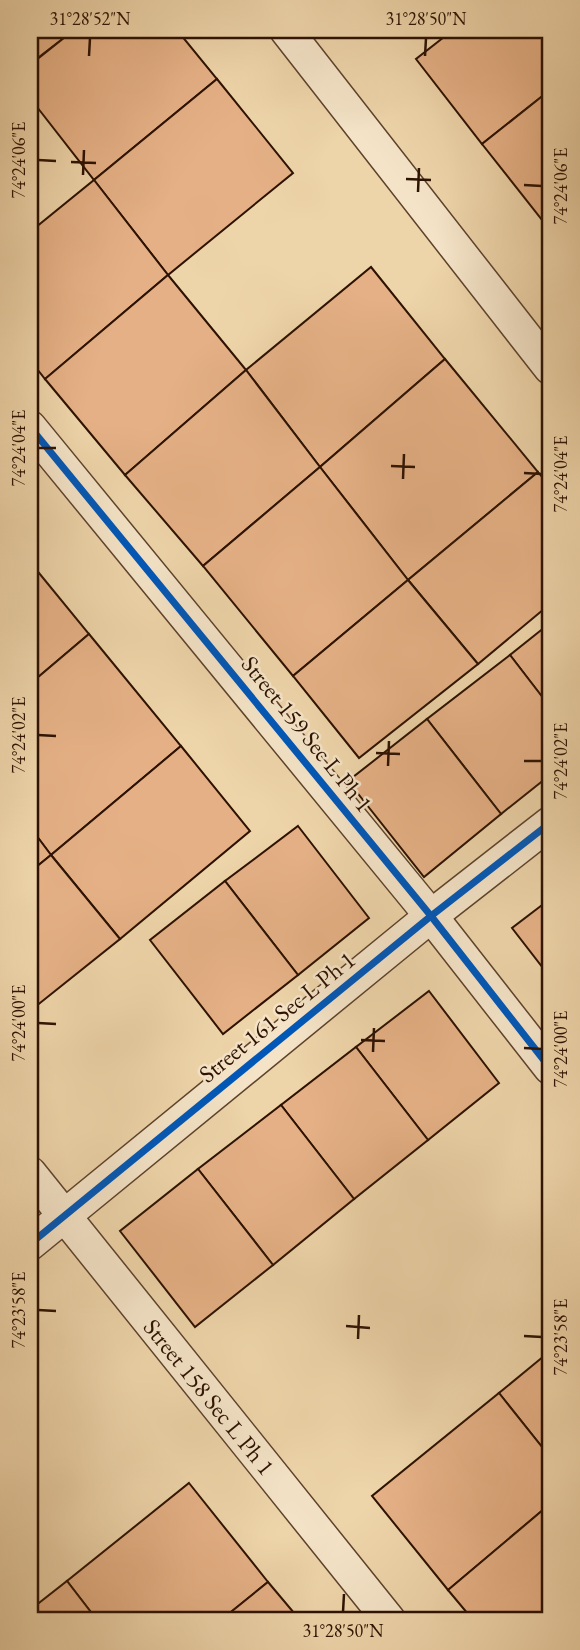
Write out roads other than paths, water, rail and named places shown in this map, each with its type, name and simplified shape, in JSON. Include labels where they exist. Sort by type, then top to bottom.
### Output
[{"type":"street","points":[[285,30],[550,368]]},
{"type":"street","name":"Street 159 Sec L Ph 1","points":[[30,427],[431,916],[550,1068]]},
{"type":"street","name":"Street 161 Sec L Ph 1","points":[[30,1244],[431,916],[550,823]]},
{"type":"street","name":"Street 158 Sec L Ph 1","points":[[30,1173],[389,1620]]}]
